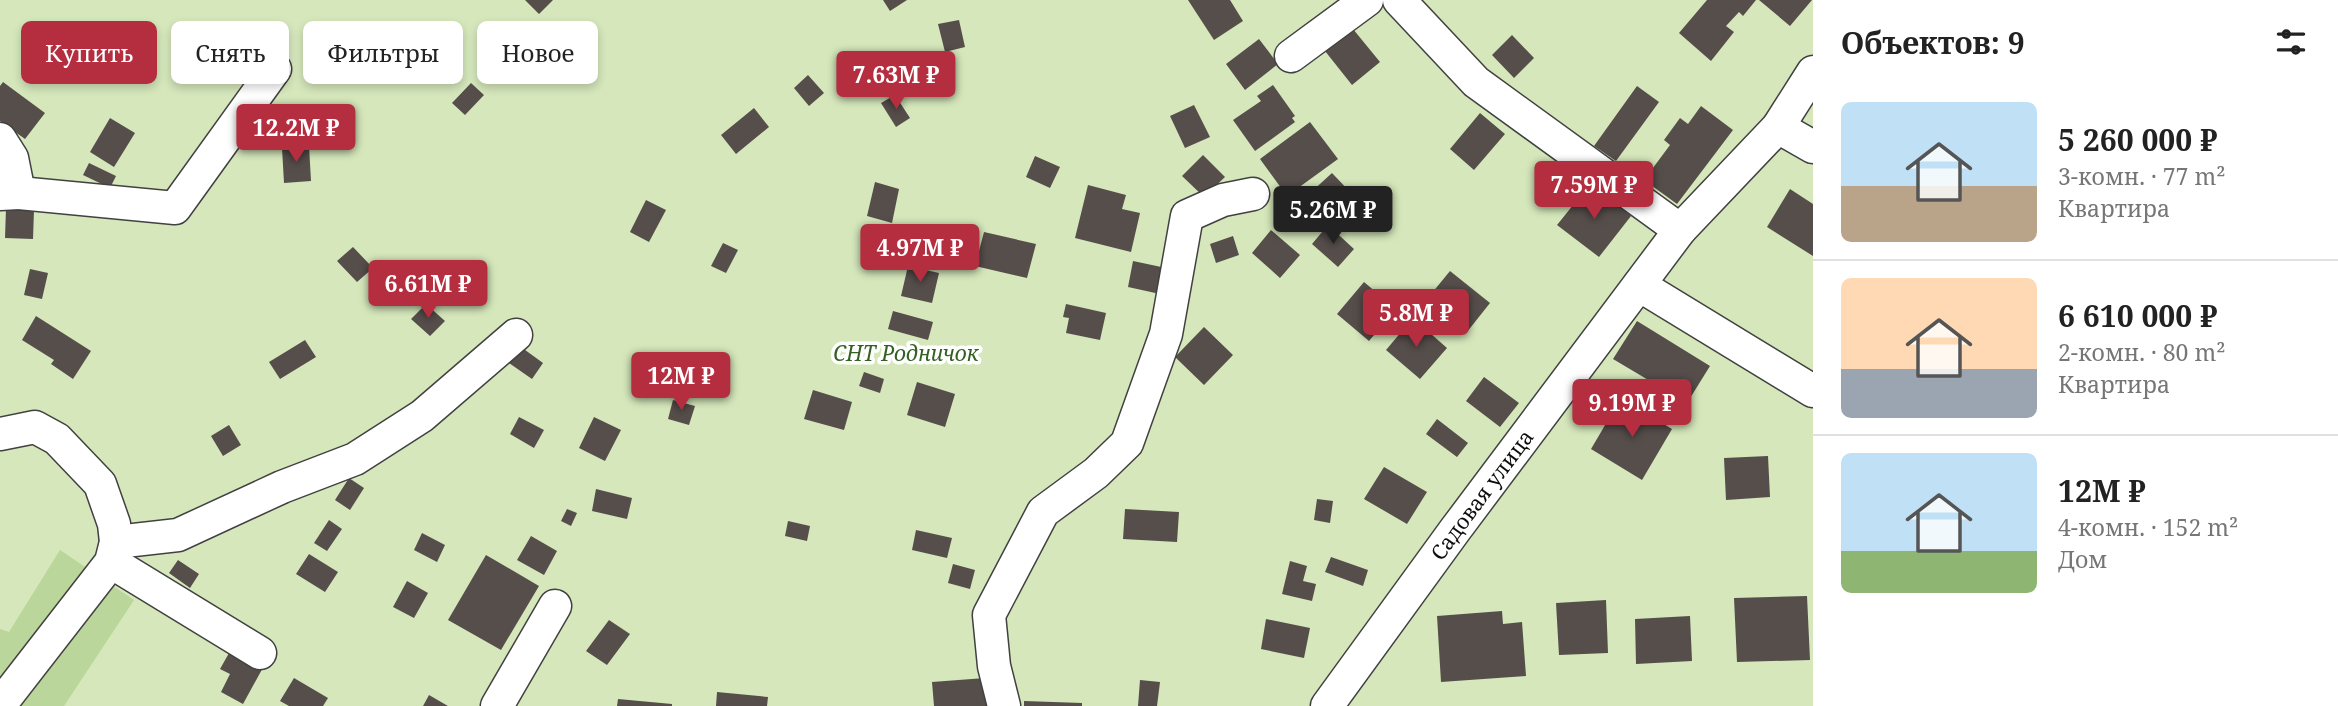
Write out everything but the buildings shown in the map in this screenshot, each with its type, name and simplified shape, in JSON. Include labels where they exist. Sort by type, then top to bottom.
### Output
[{"type":"street","points":[[1291,56],[1367,0]]},
{"type":"street","points":[[1399,0],[1476,82],[1680,230]]},
{"type":"street","name":"Садовая улица","points":[[1327,706],[1680,230],[1778,127],[1813,72]]},
{"type":"street","points":[[0,139],[12,158],[9,194],[175,208],[264,84]]},
{"type":"street","points":[[1778,127],[1813,147]]},
{"type":"street","points":[[1003,706],[989,615],[1043,512],[1096,473],[1127,443],[1166,334],[1186,216],[1223,200],[1253,194]]},
{"type":"street","points":[[1639,285],[1813,391]]},
{"type":"street","points":[[114,552],[178,535],[282,487],[355,459],[422,416],[516,335]]},
{"type":"street","points":[[0,434],[35,427],[57,439],[100,484],[114,524],[114,552],[0,705]]},
{"type":"street","points":[[114,552],[260,653]]},
{"type":"street","points":[[496,706],[555,606]]},
{"type":"green space","name":"СНТ Родничок","points":[[0,0],[1813,0],[1813,706],[0,706]]},
{"type":"green space","points":[[60,550],[134,600],[64,706],[0,706],[0,629],[9,632]]}]
